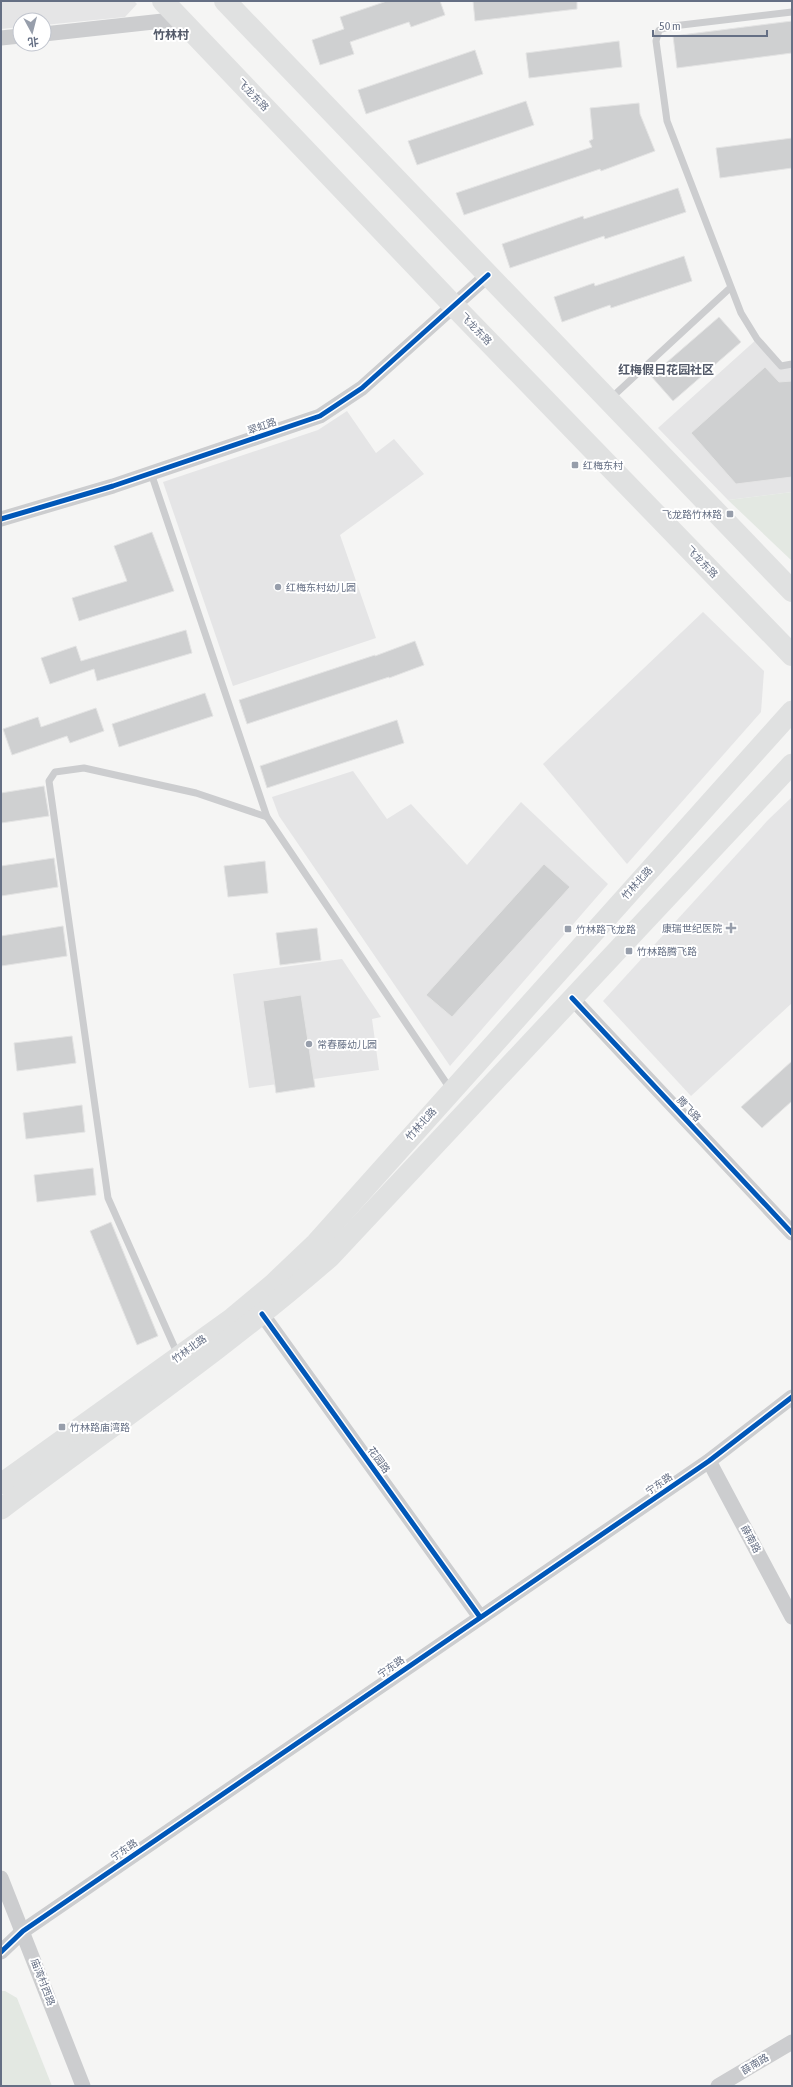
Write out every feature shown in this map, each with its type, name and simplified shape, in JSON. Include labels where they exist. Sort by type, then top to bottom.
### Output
[{"type":"main road","name":"飞龙东路","points":[[163,1],[454,306],[792,655]]},
{"type":"main road","points":[[225,1],[792,591]]},
{"type":"main road","name":"竹林北路","points":[[1,1484],[237,1314],[273,1284],[316,1243],[451,1090],[792,711]]},
{"type":"main road","name":"竹林北路","points":[[1,1509],[262,1314],[330,1257],[792,764]]},
{"type":"street","points":[[52,33],[181,19]]},
{"type":"street","points":[[1,38],[12,37]]},
{"type":"street","name":"翠虹路","points":[[1,519],[152,473],[320,416],[362,388],[488,275]]},
{"type":"street","name":"腾飞路","points":[[572,998],[792,1233]]},
{"type":"street","name":"花园路","points":[[262,1314],[480,1616]]},
{"type":"street","name":"宁东路","points":[[1,1952],[23,1931],[480,1616],[709,1461],[792,1396]]},
{"type":"street","name":"薛南路","points":[[709,1461],[792,1617]]},
{"type":"street","name":"庙湾村西路","points":[[1,1878],[83,2086]]},
{"type":"street","name":"薛南路","points":[[718,2086],[792,2042]]},
{"type":"lane","points":[[792,12],[673,26],[659,30],[656,41],[667,121],[730,288],[741,313],[757,339],[781,366],[792,364]]},
{"type":"lane","points":[[608,400],[730,288]]},
{"type":"lane","points":[[152,473],[267,817],[451,1090]]},
{"type":"lane","points":[[178,1357],[108,1198],[49,781],[55,772],[84,768],[196,793],[267,817]]},
{"type":"shaded area","points":[[1,1],[134,1],[137,4],[125,17],[52,24],[52,12],[12,12],[12,28],[1,29]]},
{"type":"shaded area","points":[[757,339],[781,366],[792,364],[792,492],[728,500],[658,428]]},
{"type":"shaded area","name":"红梅东村幼儿园","points":[[347,411],[376,453],[394,439],[424,474],[340,535],[376,638],[233,686],[163,482],[318,430]]},
{"type":"shaded area","points":[[792,492],[792,561],[728,500]]},
{"type":"shaded area","points":[[703,612],[764,671],[761,712],[627,864],[543,764]]},
{"type":"shaded area","points":[[353,771],[387,819],[411,804],[467,865],[521,802],[608,884],[450,1066],[279,816],[272,797]]},
{"type":"shaded area","name":"康瑞世纪医院","points":[[792,797],[792,1003],[691,1096],[603,1001],[768,820]]},
{"type":"shaded area","name":"常春藤幼儿园","points":[[342,959],[381,1017],[372,1019],[379,1070],[249,1088],[233,974]]},
{"type":"shaded area","points":[[1,1991],[5,1991],[17,1998],[52,2086],[1,2086]]},
{"type":"building","points":[[387,1],[440,1],[445,15],[411,27],[409,22],[350,42],[354,54],[320,65],[312,40],[344,29],[340,17]]},
{"type":"building","points":[[473,1],[577,1],[577,9],[475,21]]},
{"type":"building","points":[[792,21],[792,53],[677,68],[673,36]]},
{"type":"building","points":[[619,41],[622,67],[529,78],[526,53]]},
{"type":"building","points":[[475,50],[483,74],[366,114],[358,90]]},
{"type":"building","points":[[526,101],[534,125],[417,165],[408,141]]},
{"type":"building","points":[[639,103],[640,114],[655,151],[601,171],[600,169],[464,215],[456,193],[592,147],[589,141],[593,139],[590,108]]},
{"type":"building","points":[[792,138],[792,168],[720,178],[716,148]]},
{"type":"building","points":[[678,188],[686,212],[605,239],[604,236],[510,268],[502,244],[583,216],[584,219]]},
{"type":"building","points":[[684,256],[692,281],[611,308],[610,305],[562,322],[554,297],[594,283],[595,286]]},
{"type":"building","points":[[719,317],[741,342],[673,401],[651,376]]},
{"type":"building","points":[[765,367],[779,382],[792,381],[792,477],[736,484],[691,433]]},
{"type":"building","points":[[152,532],[174,591],[79,621],[72,598],[127,581],[114,546]]},
{"type":"building","points":[[186,630],[192,653],[97,681],[94,669],[50,684],[41,658],[76,646],[81,661]]},
{"type":"building","points":[[415,641],[424,665],[389,678],[247,724],[239,700],[375,656]]},
{"type":"building","points":[[205,693],[213,716],[119,747],[112,724]]},
{"type":"building","points":[[96,708],[104,731],[70,743],[67,736],[12,755],[3,729],[38,717],[41,727]]},
{"type":"building","points":[[397,720],[404,743],[267,788],[260,766]]},
{"type":"building","points":[[44,786],[49,816],[1,823],[1,793]]},
{"type":"building","points":[[54,858],[58,887],[1,896],[1,866]]},
{"type":"building","points":[[265,861],[268,893],[228,897],[224,866]]},
{"type":"building","points":[[544,864],[570,887],[452,1017],[426,995]]},
{"type":"building","points":[[63,926],[67,956],[1,966],[1,936]]},
{"type":"building","points":[[317,928],[321,960],[280,965],[276,933]]},
{"type":"building","points":[[301,995],[315,1087],[276,1093],[263,1001]]},
{"type":"building","points":[[72,1036],[76,1063],[17,1071],[14,1043]]},
{"type":"building","points":[[792,1061],[792,1101],[762,1128],[741,1107]]},
{"type":"building","points":[[82,1105],[85,1132],[26,1139],[23,1113]]},
{"type":"building","points":[[93,1168],[96,1195],[37,1202],[34,1175]]},
{"type":"building","points":[[111,1222],[158,1336],[137,1345],[90,1231]]},
{"type":"cycle path","points":[[1,519],[113,486],[320,416],[362,388],[488,275]]},
{"type":"cycle path","points":[[572,998],[792,1233]]},
{"type":"cycle path","points":[[262,1314],[480,1617]]},
{"type":"cycle path","points":[[1,1952],[23,1931],[709,1461],[792,1397]]},
{"type":"place","name":"红梅东村","points":[[575,465]]},
{"type":"place","name":"飞龙路竹林路","points":[[730,514]]},
{"type":"place","name":"红梅东村幼儿园","points":[[278,587]]},
{"type":"place","name":"康瑞世纪医院","points":[[731,928]]},
{"type":"place","name":"竹林路飞龙路","points":[[568,929]]},
{"type":"place","name":"竹林路腾飞路","points":[[629,951]]},
{"type":"place","name":"常春藤幼儿园","points":[[309,1044]]},
{"type":"place","name":"竹林路庙湾路","points":[[62,1427]]},
{"type":"district","name":"竹林村","points":[[171,35]]},
{"type":"district","name":"红梅假日花园社区","points":[[666,370]]}]
